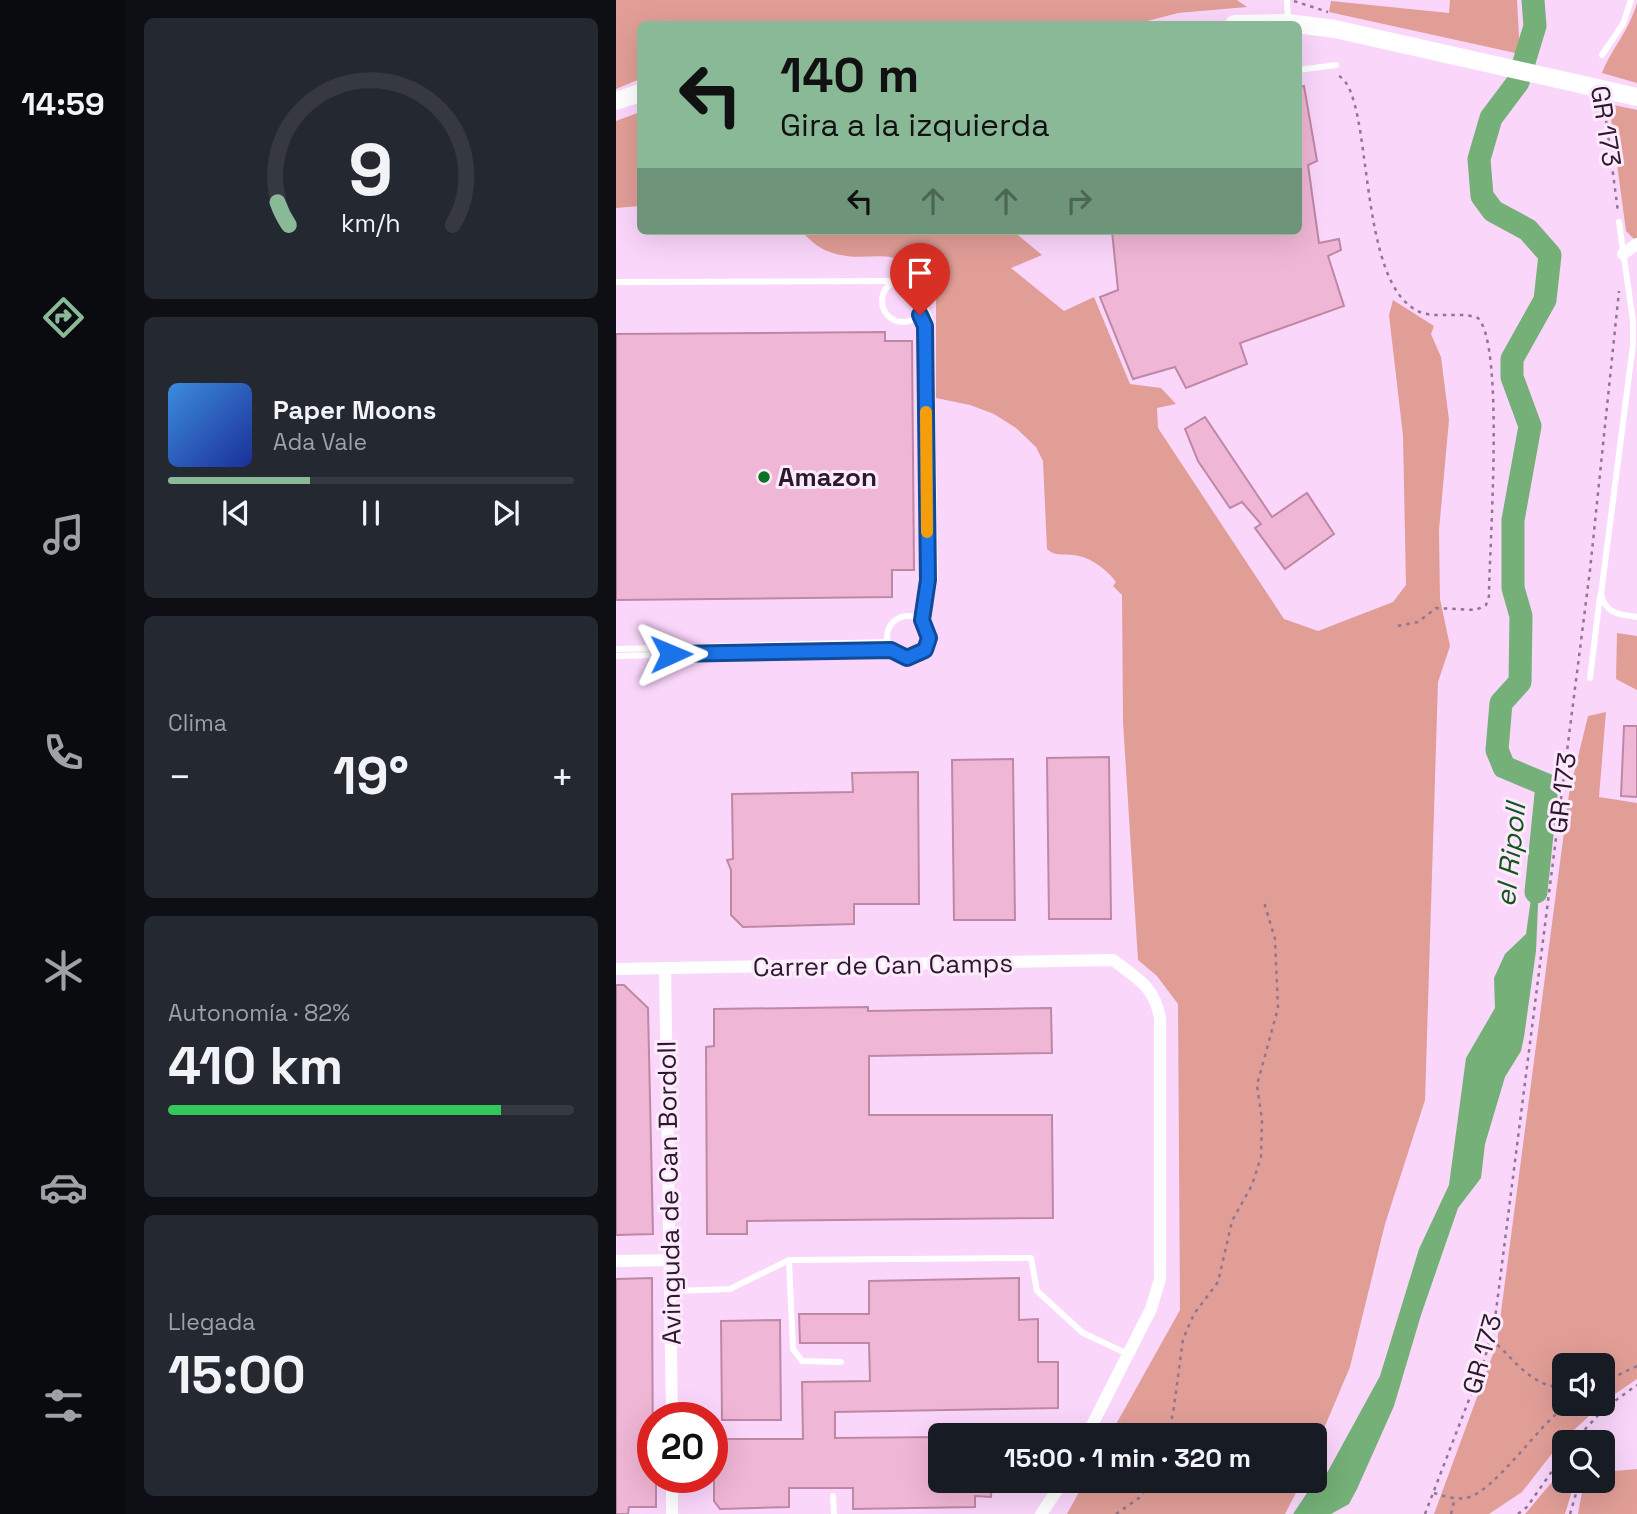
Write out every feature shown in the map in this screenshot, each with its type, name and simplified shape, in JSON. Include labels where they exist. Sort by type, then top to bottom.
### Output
[{"type":"main road","points":[[1302,25],[1431,48],[1637,97]]},
{"type":"main road","points":[[616,101],[637,94]]},
{"type":"street","points":[[1623,254],[1637,244]]},
{"type":"street","name":"Carrer de Can Camps","points":[[616,969],[1113,960],[1156,996],[1160,1018],[1160,1279],[1151,1309],[1128,1354]]},
{"type":"street","name":"Avinguda de Can Bordoll","points":[[665,968],[673,1402]]},
{"type":"street","points":[[616,1261],[672,1260]]},
{"type":"street","points":[[1093,1423],[1128,1354]]},
{"type":"street","points":[[672,1493],[672,1514]]},
{"type":"street","points":[[1041,1514],[1055,1493]]},
{"type":"lane","points":[[1287,0],[1287,21]]},
{"type":"lane","name":"GR 173","points":[[1602,55],[1623,24],[1631,0]]},
{"type":"lane","points":[[1302,69],[1336,65]]},
{"type":"lane","points":[[1590,678],[1633,345],[1633,321],[1619,222]]},
{"type":"lane","points":[[897,281],[883,295],[885,313],[902,323],[920,315]]},
{"type":"lane","points":[[616,282],[897,281],[916,285],[931,324],[934,579],[924,623]]},
{"type":"lane","points":[[616,649],[890,646],[907,658],[920,654],[928,644],[924,623],[928,553],[925,326],[920,315],[924,302]]},
{"type":"lane","points":[[1601,594],[1603,603],[1611,612],[1637,617]]},
{"type":"lane","points":[[890,646],[887,632],[895,620],[909,615],[924,623]]},
{"type":"lane","points":[[616,656],[890,646]]},
{"type":"lane","points":[[673,1291],[730,1289],[789,1260],[1031,1258],[1037,1291],[1083,1333],[1128,1354]]},
{"type":"lane","points":[[789,1260],[793,1349],[802,1361],[841,1362]]},
{"type":"lane","points":[[833,1496],[834,1514]]},
{"type":"path","points":[[1339,76],[1352,90],[1370,190],[1372,228],[1395,290],[1419,312],[1478,318],[1483,323],[1489,365],[1495,470],[1489,596],[1486,605],[1476,610],[1436,608],[1418,622],[1397,626]]},
{"type":"path","name":"GR 173","points":[[1603,101],[1619,222]]},
{"type":"path","name":"GR 173","points":[[1425,1514],[1491,1339],[1588,584],[1620,282]]},
{"type":"path","points":[[1170,1423],[1183,1339],[1194,1314],[1219,1282],[1232,1221],[1252,1185],[1261,1157],[1262,1120],[1256,1085],[1278,1008],[1275,939],[1264,902]]},
{"type":"path","points":[[1491,1339],[1515,1365],[1552,1387]]},
{"type":"path","points":[[1615,1376],[1637,1366]]},
{"type":"path","points":[[1584,1430],[1605,1408],[1637,1385]]},
{"type":"path","points":[[1434,1493],[1467,1498],[1481,1492],[1532,1435],[1554,1416]]},
{"type":"path","points":[[1518,1514],[1552,1473]]},
{"type":"path","points":[[1116,1514],[1143,1493]]},
{"type":"path","points":[[1570,1514],[1576,1493]]},
{"type":"path","points":[[1451,1514],[1455,1498]]},
{"type":"shaded area","points":[[616,0],[1237,0],[1247,7],[1178,13],[1147,21],[637,21],[637,80],[616,89]]},
{"type":"shaded area","points":[[1450,0],[1517,0],[1520,54],[1329,12],[1331,1],[1449,13]]},
{"type":"shaded area","points":[[1637,3],[1637,83],[1602,73]]},
{"type":"shaded area","points":[[1609,104],[1637,110],[1637,242],[1626,231]]},
{"type":"shaded area","points":[[637,113],[637,206],[616,208],[616,121]]},
{"type":"shaded area","points":[[805,235],[1018,235],[1042,255],[1011,268],[1064,311],[1094,297],[1130,384],[1161,388],[1176,404],[1157,408],[1158,428],[1284,619],[1318,631],[1393,602],[1406,585],[1403,436],[1389,315],[1393,300],[1434,326],[1431,334],[1441,357],[1449,420],[1439,530],[1440,599],[1450,646],[1438,682],[1425,1100],[1385,1224],[1350,1367],[1326,1423],[1117,1423],[1180,1310],[1178,1004],[1157,976],[1138,960],[1123,722],[1122,595],[1113,586],[1116,582],[1113,578],[1095,563],[1079,556],[1055,553],[1047,549],[1043,461],[1036,447],[1016,428],[994,414],[970,405],[936,398],[936,295],[922,276],[909,264],[897,259],[884,256],[843,256],[827,251]]},
{"type":"shaded area","points":[[1617,633],[1637,636],[1637,690],[1616,679]]},
{"type":"shaded area","points":[[1606,712],[1599,797],[1637,803],[1637,1379],[1615,1394],[1615,1353],[1552,1353],[1552,1416],[1589,1416],[1574,1430],[1552,1430],[1552,1454],[1522,1492],[1489,1514],[1434,1514],[1497,1343],[1569,794],[1588,716]]},
{"type":"shaded area","points":[[1540,860],[1536,951],[1524,1037],[1521,1051],[1505,1077],[1485,1144],[1481,1178],[1458,1208],[1421,1315],[1394,1406],[1349,1504],[1331,1514],[1293,1514],[1307,1493],[1327,1493],[1327,1473],[1380,1376],[1419,1249],[1449,1185],[1466,1058],[1495,1008],[1494,978],[1505,954],[1526,934],[1536,863]]},
{"type":"shaded area","points":[[1637,1469],[1637,1514],[1578,1514],[1582,1493],[1615,1493],[1615,1471]]},
{"type":"shaded area","points":[[1552,1482],[1552,1493],[1571,1493],[1565,1514],[1525,1514]]},
{"type":"shaded area","points":[[1078,1493],[1296,1493],[1285,1514],[1067,1514]]},
{"type":"building","points":[[1302,86],[1317,161],[1308,165],[1319,243],[1339,239],[1341,250],[1328,256],[1344,306],[1240,343],[1247,364],[1186,388],[1175,367],[1133,379],[1100,297],[1118,290],[1112,235],[1302,235]]},
{"type":"building","name":"Amazon","points":[[885,332],[885,341],[912,341],[914,570],[892,570],[892,597],[616,600],[616,334]]},
{"type":"building","points":[[1205,417],[1272,517],[1307,493],[1334,534],[1285,569],[1255,528],[1261,524],[1242,502],[1230,508],[1198,461],[1185,429]]},
{"type":"building","points":[[1624,726],[1637,726],[1637,797],[1621,796]]},
{"type":"building","points":[[1109,757],[1111,919],[1049,919],[1047,758]]},
{"type":"building","points":[[1013,759],[1015,920],[954,920],[952,760]]},
{"type":"building","points":[[918,772],[919,904],[854,904],[854,924],[743,927],[731,915],[731,870],[727,860],[733,859],[732,794],[853,792],[852,773]]},
{"type":"building","points":[[616,985],[624,985],[648,1008],[653,1234],[616,1235]]},
{"type":"building","points":[[868,1007],[868,1011],[1051,1008],[1052,1053],[869,1056],[869,1115],[1052,1115],[1053,1218],[747,1221],[747,1234],[707,1234],[706,1047],[714,1046],[714,1009]]},
{"type":"building","points":[[652,1278],[653,1402],[637,1402],[637,1493],[656,1493],[656,1507],[629,1507],[628,1514],[616,1514],[616,1279]]},
{"type":"building","points":[[1019,1278],[1019,1320],[1038,1319],[1038,1362],[1058,1362],[1058,1408],[835,1412],[835,1438],[928,1437],[928,1493],[991,1493],[991,1497],[975,1496],[975,1507],[853,1509],[853,1488],[789,1488],[789,1507],[720,1509],[714,1501],[714,1493],[728,1493],[728,1439],[803,1439],[802,1382],[870,1381],[869,1343],[800,1343],[799,1314],[869,1314],[869,1281]]},
{"type":"building","points":[[780,1320],[781,1420],[728,1420],[728,1402],[722,1402],[721,1321]]},
{"type":"waterway","name":"el Ripoll","points":[[1533,0],[1535,26],[1518,82],[1491,118],[1479,159],[1482,196],[1493,211],[1528,230],[1550,255],[1545,300],[1512,359],[1512,377],[1530,426],[1513,520],[1513,588],[1521,616],[1520,682],[1501,703],[1497,750],[1504,767],[1547,785],[1536,892]]},
{"type":"slow traffic","points":[[926,412],[927,532]]},
{"type":"place","name":"Amazon","points":[[764,477]]},
{"type":"route","points":[[671,654],[891,650],[907,658],[925,650],[929,638],[929,632],[922,620],[928,580],[925,326],[920,315]]}]
